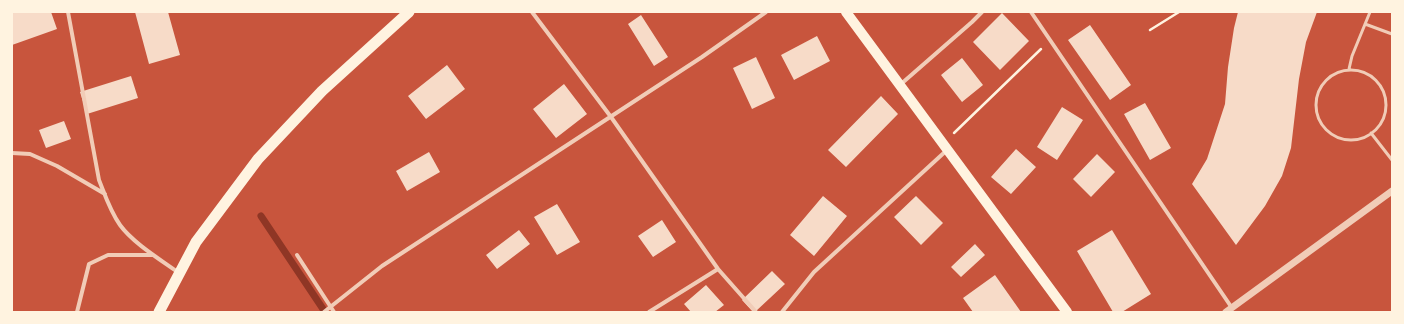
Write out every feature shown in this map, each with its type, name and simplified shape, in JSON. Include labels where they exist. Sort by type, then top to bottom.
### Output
[{"type":"highway","points":[[159,312],[196,242],[258,159],[322,91],[408,12]]},
{"type":"main road","points":[[846,12],[1067,312]]},
{"type":"street","points":[[68,12],[99,180],[109,206],[120,225],[142,246],[180,273]]},
{"type":"street","points":[[532,12],[610,117],[718,269],[756,312]]},
{"type":"street","points":[[324,312],[382,266],[702,57],[766,12]]},
{"type":"street","points":[[900,84],[982,12]]},
{"type":"street","points":[[1030,12],[1229,310],[1392,191]]},
{"type":"street","points":[[782,312],[814,272],[946,146]]},
{"type":"street","points":[[12,153],[30,154],[57,166],[105,194]]},
{"type":"street","points":[[77,312],[89,264],[108,255],[154,255]]},
{"type":"street","points":[[297,255],[334,312]]},
{"type":"street","points":[[649,312],[718,269]]},
{"type":"lane","points":[[1350,69],[1352,56],[1370,12]]},
{"type":"lane","points":[[1365,24],[1392,34]]},
{"type":"lane","points":[[1350,69],[1361,70],[1371,75],[1379,83],[1385,93],[1386,104],[1385,115],[1380,125],[1372,133],[1361,139],[1349,140],[1337,137],[1327,131],[1319,121],[1316,110],[1316,98],[1320,86],[1329,77],[1338,72],[1350,69]]},
{"type":"lane","points":[[1372,133],[1392,160]]},
{"type":"path","points":[[1150,30],[1179,12]]},
{"type":"path","points":[[946,146],[1050,40]]},
{"type":"building","points":[[12,12],[51,12],[57,29],[12,45]]},
{"type":"building","points":[[135,12],[168,12],[180,55],[149,64]]},
{"type":"building","points":[[1238,12],[1317,12],[1306,42],[1299,79],[1291,148],[1282,176],[1265,206],[1236,245],[1192,184],[1207,159],[1225,104],[1228,67]]},
{"type":"building","points":[[1002,13],[1029,41],[1000,70],[973,42]]},
{"type":"building","points":[[641,15],[668,57],[654,66],[628,24]]},
{"type":"building","points":[[1090,25],[1131,85],[1110,100],[1068,40]]},
{"type":"building","points":[[817,36],[830,61],[794,80],[781,55]]},
{"type":"building","points":[[756,57],[775,98],[752,109],[733,68]]},
{"type":"building","points":[[962,58],[983,85],[962,102],[941,75]]},
{"type":"building","points":[[447,65],[465,89],[426,119],[408,96]]},
{"type":"building","points":[[131,76],[138,98],[87,114],[80,92]]},
{"type":"building","points":[[564,84],[587,114],[556,138],[533,109]]},
{"type":"building","points":[[881,96],[898,114],[846,167],[828,150]]},
{"type":"building","points":[[1145,103],[1171,148],[1150,160],[1124,114]]},
{"type":"building","points":[[1062,107],[1083,120],[1057,160],[1037,147]]},
{"type":"building","points":[[64,121],[71,139],[46,148],[39,130]]},
{"type":"building","points":[[1016,149],[1036,167],[1011,194],[991,177]]},
{"type":"building","points":[[429,152],[440,172],[407,191],[396,171]]},
{"type":"building","points":[[1097,154],[1115,172],[1091,197],[1073,179]]},
{"type":"building","points":[[823,196],[847,216],[814,256],[790,235]]},
{"type":"building","points":[[916,196],[943,223],[921,245],[894,217]]},
{"type":"building","points":[[557,204],[580,242],[557,255],[534,217]]},
{"type":"building","points":[[662,220],[676,242],[653,257],[638,236]]},
{"type":"building","points":[[519,230],[530,244],[497,269],[486,255]]},
{"type":"building","points":[[1112,230],[1151,294],[1122,312],[1113,312],[1077,251]]},
{"type":"building","points":[[975,244],[985,255],[961,277],[951,267]]},
{"type":"building","points":[[772,271],[785,284],[755,312],[753,312],[742,300]]},
{"type":"building","points":[[995,275],[1021,312],[973,312],[963,298]]},
{"type":"building","points":[[706,285],[724,305],[715,312],[691,312],[684,304]]},
{"type":"waterway","points":[[261,216],[325,312]]}]
